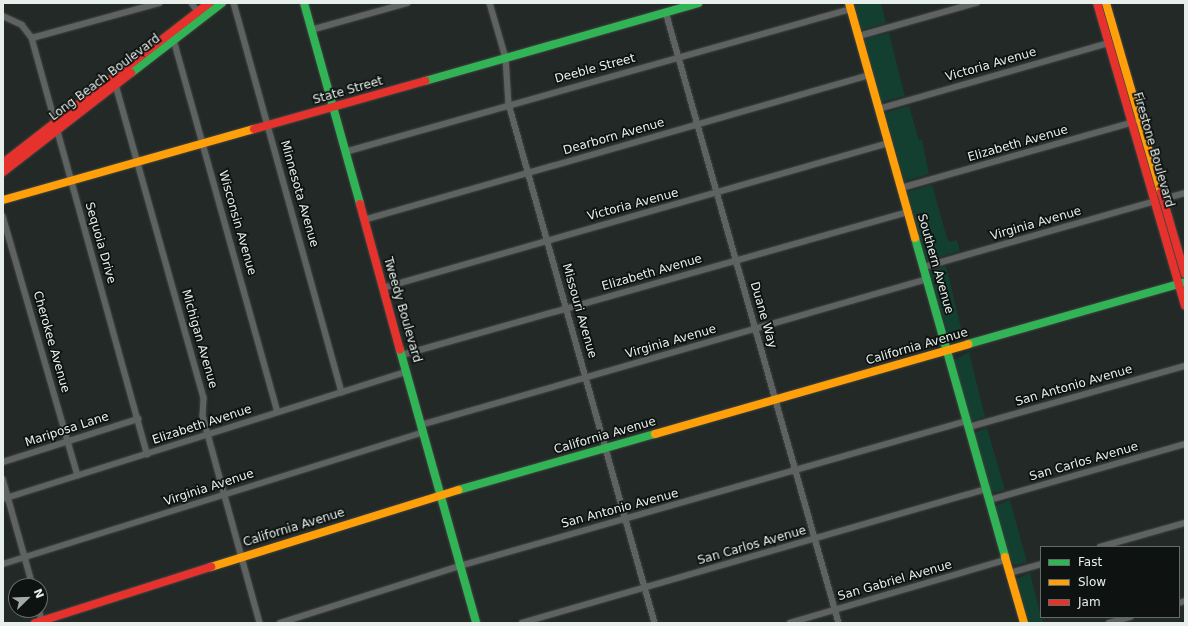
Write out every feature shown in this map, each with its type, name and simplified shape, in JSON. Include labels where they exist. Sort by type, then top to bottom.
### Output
[{"type":"main road","name":"Long Beach Boulevard","points":[[3,172],[56,126],[209,3]]},
{"type":"main road","name":"Long Beach Boulevard","points":[[3,163],[116,85],[222,3]]},
{"type":"main road","name":"Tweedy Boulevard","points":[[304,3],[476,623]]},
{"type":"main road","name":"State Street","points":[[3,200],[333,108],[698,3]]},
{"type":"main road","name":"Firestone Boulevard","points":[[1097,3],[1136,121]]},
{"type":"main road","name":"Firestone Boulevard","points":[[1106,3],[1136,121],[1182,283],[1185,305]]},
{"type":"main road","name":"Southern Avenue","points":[[850,6],[1024,623]]},
{"type":"main road","points":[[174,40],[189,19]]},
{"type":"main road","name":"Firestone Boulevard","points":[[1159,200],[1185,274]]},
{"type":"main road","name":"California Avenue","points":[[40,622],[440,495],[1182,283]]},
{"type":"street","points":[[3,16],[22,25],[32,38],[159,3]]},
{"type":"street","points":[[192,3],[198,12]]},
{"type":"street","name":"Minnesota Avenue","points":[[234,3],[342,392]]},
{"type":"street","points":[[312,30],[407,3]]},
{"type":"street","name":"Missouri Avenue","points":[[490,3],[506,58],[509,104],[655,623]]},
{"type":"street","points":[[858,36],[976,3]]},
{"type":"street","name":"Deeble Street","points":[[345,152],[509,104],[679,58],[850,6]]},
{"type":"street","name":"Duane Way","points":[[666,12],[838,623]]},
{"type":"street","name":"Sequoia Drive","points":[[32,38],[147,454]]},
{"type":"street","name":"Wisconsin Avenue","points":[[174,40],[278,412]]},
{"type":"street","name":"Victoria Avenue","points":[[879,108],[1109,43]]},
{"type":"street","name":"Dearborn Avenue","points":[[364,220],[870,75]]},
{"type":"street","name":"Michigan Avenue","points":[[116,85],[204,398],[203,416],[260,623]]},
{"type":"street","name":"Elizabeth Avenue","points":[[901,188],[1136,121]]},
{"type":"street","name":"Victoria Avenue","points":[[383,288],[888,143]]},
{"type":"street","name":"Virginia Avenue","points":[[924,267],[1185,193]]},
{"type":"street","name":"Elizabeth Avenue","points":[[402,356],[908,212]]},
{"type":"street","name":"Cherokee Avenue","points":[[3,216],[78,475]]},
{"type":"street","name":"Virginia Avenue","points":[[3,564],[225,494],[422,428],[586,378],[927,279]]},
{"type":"street","name":"San Antonio Avenue","points":[[280,623],[460,566],[625,519],[968,424],[1185,366]]},
{"type":"street","name":"Elizabeth Avenue","points":[[6,498],[407,372]]},
{"type":"street","name":"Mariposa Lane","points":[[3,462],[138,419]]},
{"type":"street","name":"San Carlos Avenue","points":[[990,500],[1185,444]]},
{"type":"street","points":[[3,479],[6,498],[31,578]]},
{"type":"street","name":"San Carlos Avenue","points":[[522,623],[815,540],[987,489]]},
{"type":"street","points":[[1104,546],[1185,523]]},
{"type":"street","name":"San Gabriel Avenue","points":[[790,623],[1006,560]]},
{"type":"street","points":[[1010,573],[1040,564]]},
{"type":"street","points":[[1109,623],[1126,618]]},
{"type":"green space","points":[[854,3],[881,3],[886,23],[861,30]]},
{"type":"green space","points":[[889,33],[905,96],[879,102],[864,39]]},
{"type":"green space","points":[[909,106],[919,140],[922,140],[929,174],[904,181],[885,113]]},
{"type":"green space","points":[[932,185],[947,238],[950,242],[957,240],[960,251],[926,261],[907,192]]},
{"type":"green space","points":[[946,266],[963,336],[950,340],[929,271]]},
{"type":"green space","points":[[969,352],[985,417],[971,421],[954,360]]},
{"type":"green space","points":[[987,428],[1005,490],[996,492],[991,491],[974,433]]},
{"type":"green space","points":[[1010,500],[1027,562],[1016,565],[1012,563],[995,506]]},
{"type":"green space","points":[[1030,573],[1040,618],[1044,623],[1028,622],[1016,579]]},
{"type":"traffic: fast","points":[[131,73],[222,3]]},
{"type":"traffic: fast","points":[[304,3],[360,204]]},
{"type":"traffic: fast","points":[[425,81],[698,3]]},
{"type":"traffic: fast","points":[[915,238],[1005,557]]},
{"type":"traffic: fast","points":[[968,344],[1185,282]]},
{"type":"traffic: fast","points":[[400,350],[476,623]]},
{"type":"traffic: fast","points":[[458,490],[655,434]]},
{"type":"traffic: slow","points":[[849,3],[915,238]]},
{"type":"traffic: slow","points":[[1106,3],[1161,192]]},
{"type":"traffic: slow","points":[[3,200],[254,129]]},
{"type":"traffic: slow","points":[[655,434],[968,344]]},
{"type":"traffic: slow","points":[[211,567],[458,490]]},
{"type":"traffic: slow","points":[[1005,557],[1024,623]]},
{"type":"traffic: jam","points":[[3,163],[209,3]]},
{"type":"traffic: jam","points":[[1097,3],[1185,305]]},
{"type":"traffic: jam","points":[[3,172],[131,73]]},
{"type":"traffic: jam","points":[[254,129],[425,81]]},
{"type":"traffic: jam","points":[[1161,192],[1185,274]]},
{"type":"traffic: jam","points":[[360,204],[400,350]]},
{"type":"traffic: jam","points":[[35,623],[211,567]]}]
